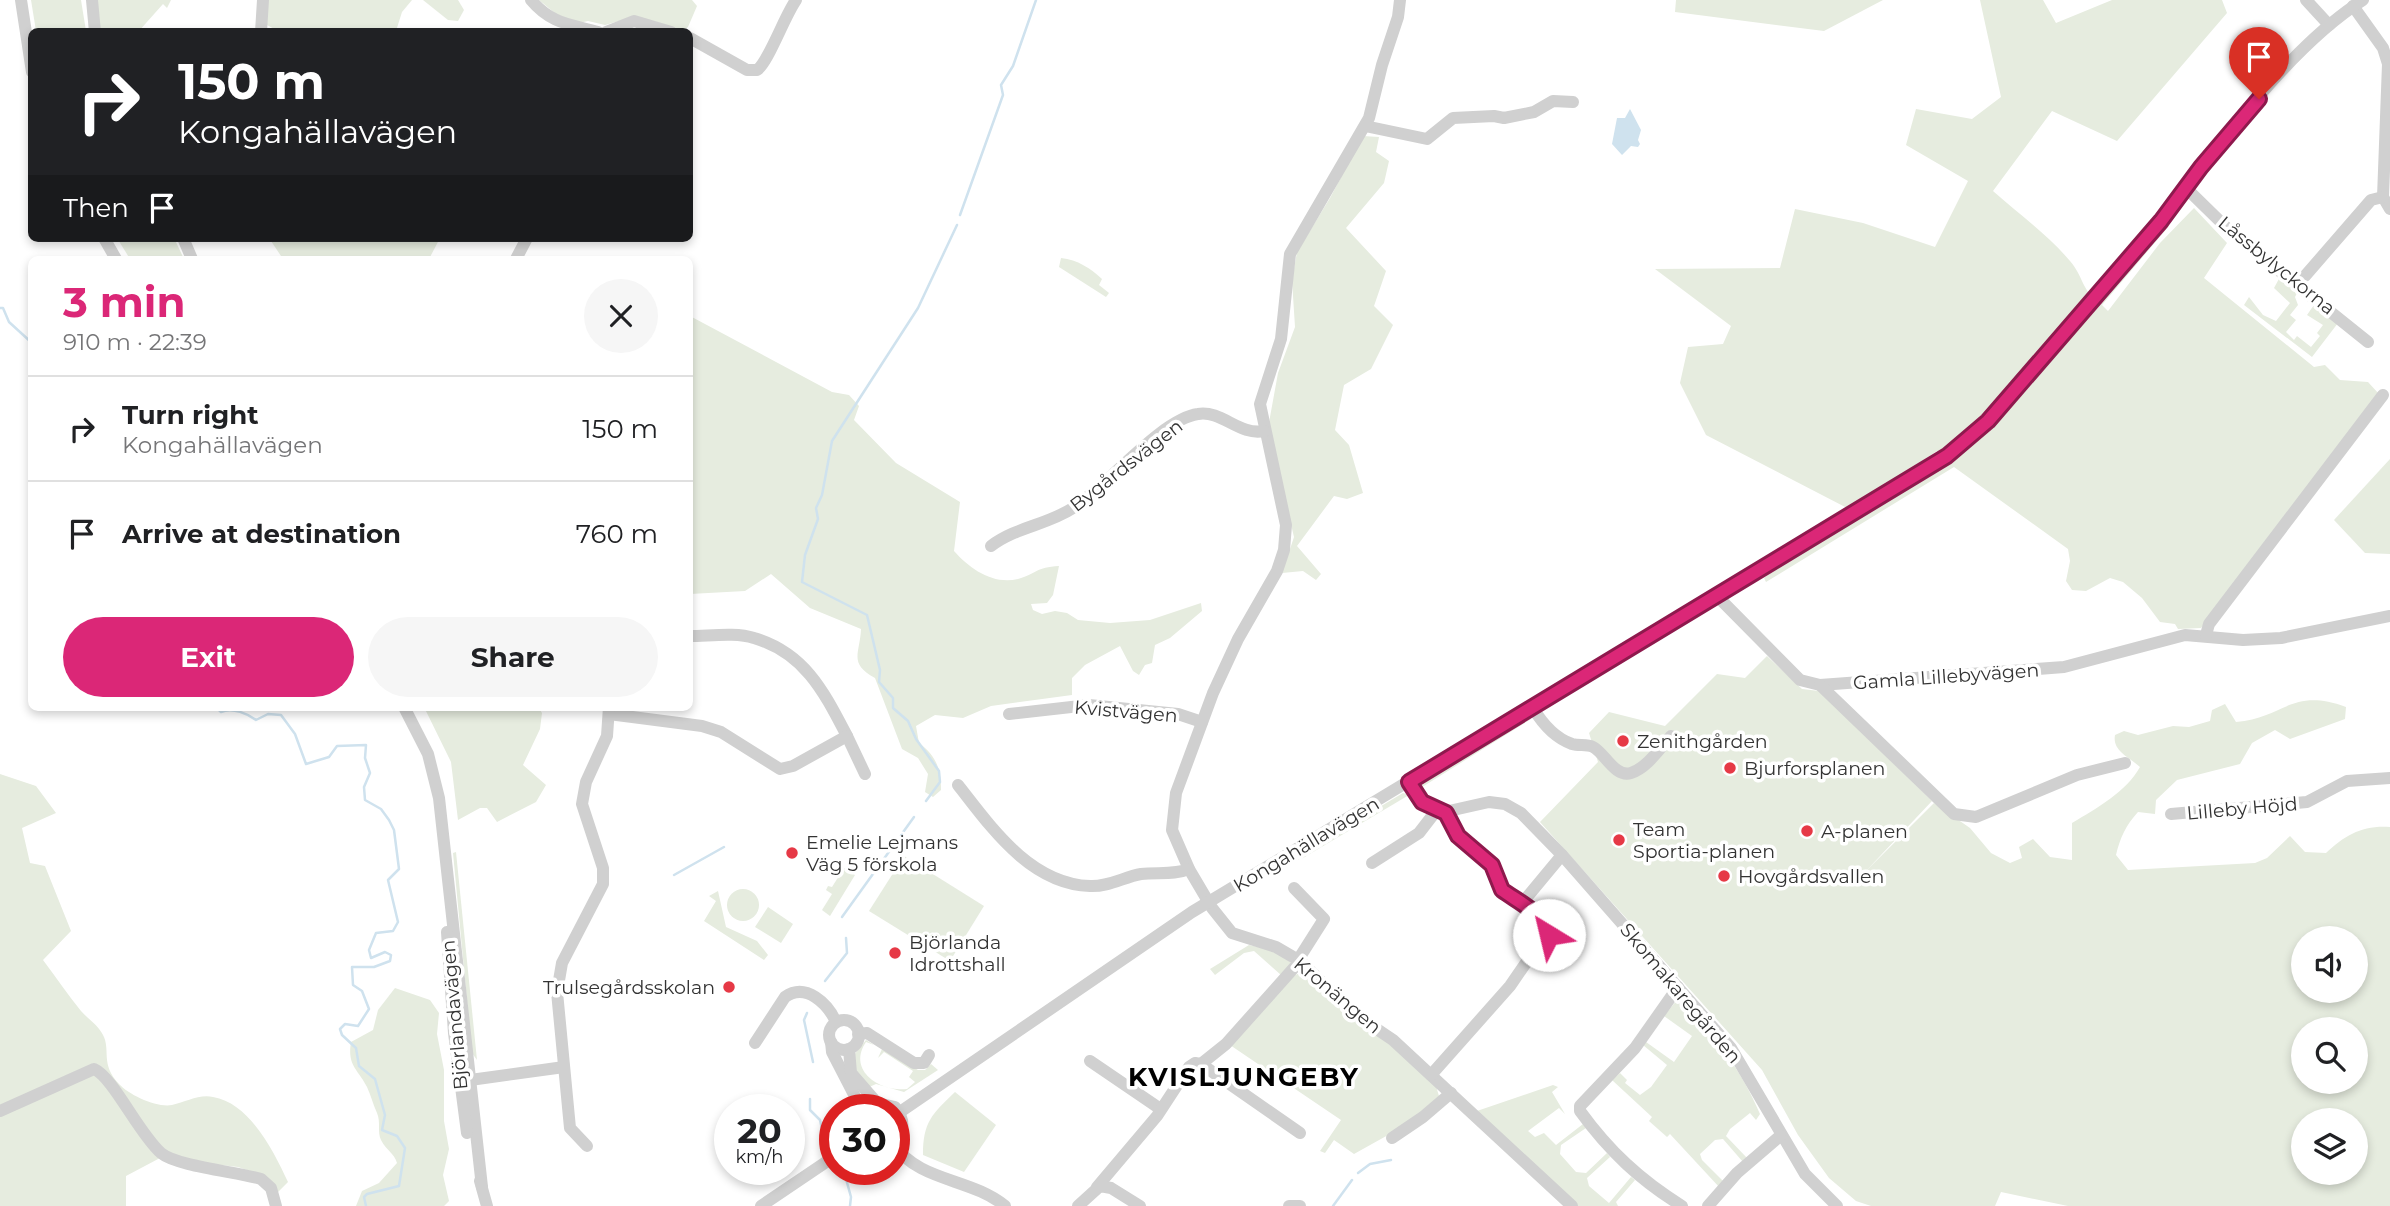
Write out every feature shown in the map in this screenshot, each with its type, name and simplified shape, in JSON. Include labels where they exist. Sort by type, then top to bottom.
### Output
[{"type":"street","points":[[21,0],[28,46]]},
{"type":"street","points":[[92,0],[95,28]]},
{"type":"street","points":[[261,28],[263,0]]},
{"type":"street","points":[[531,0],[544,14],[561,25],[577,28]]},
{"type":"street","points":[[693,40],[747,69],[757,70],[764,64],[780,26],[796,0]]},
{"type":"street","name":"Kronängen","points":[[1400,0],[1398,17],[1365,126],[1317,203],[1290,254],[1281,339],[1260,404],[1286,525],[1284,550],[1277,570],[1225,666],[1176,793],[1171,817],[1175,840],[1189,869],[1232,933],[1276,947],[1299,960],[1356,1015],[1393,1040],[1572,1206]]},
{"type":"street","points":[[2305,0],[2329,25]]},
{"type":"street","points":[[2305,276],[2371,200],[2387,203],[2388,64],[2383,48],[2358,3]]},
{"type":"street","name":"Kongahällavägen","points":[[910,1105],[1209,902],[1926,471],[1974,435],[2161,221],[2296,56],[2329,25],[2358,3]]},
{"type":"street","points":[[616,28],[634,21],[658,28]]},
{"type":"street","points":[[1365,126],[1427,139],[1453,118],[1504,118],[1534,112],[1553,101],[1573,102]]},
{"type":"street","name":"Låssbylyckorna","points":[[2186,188],[2232,233],[2368,342]]},
{"type":"street","points":[[2206,635],[2209,624],[2383,395]]},
{"type":"street","name":"Bygårdsvägen","points":[[991,546],[1008,533],[1040,525],[1072,508],[1170,428],[1195,414],[1222,418],[1251,432],[1264,431]]},
{"type":"street","points":[[1718,597],[1800,680],[1820,685],[1947,807],[1964,817],[1976,817],[2077,775],[2125,763]]},
{"type":"street","name":"Gamla Lillebyvägen","points":[[1820,685],[2064,667],[2173,637],[2206,635],[2243,640],[2280,638],[2390,616]]},
{"type":"street","points":[[693,636],[753,637],[798,659],[821,687],[865,774]]},
{"type":"street","name":"Kvistvägen","points":[[1009,714],[1089,705],[1178,714],[1202,722]]},
{"type":"street","points":[[1533,708],[1545,725],[1562,738],[1571,743],[1591,745],[1622,773],[1630,774],[1642,767],[1671,736]]},
{"type":"street","name":"Björlandavägen","points":[[406,711],[432,766],[445,840],[465,1080],[487,1206]]},
{"type":"street","points":[[587,1146],[570,1128],[558,976],[562,962],[603,884],[603,868],[582,804],[586,782],[607,736],[609,711],[702,726],[721,732],[780,769],[793,766],[847,736]]},
{"type":"street","name":"Lilleby Höjd","points":[[2172,814],[2307,802],[2347,781],[2390,778]]},
{"type":"street","points":[[1409,782],[1422,802],[1441,812],[1458,836],[1495,870],[1502,890],[1523,902],[1548,931],[1546,939],[1510,986],[1431,1075]]},
{"type":"street","points":[[958,785],[1018,855],[1040,870],[1065,881],[1097,886],[1140,874],[1189,869]]},
{"type":"street","name":"Skomakaregården","points":[[1441,812],[1489,802],[1505,804],[1521,813],[1562,855],[1738,1058],[1780,1136],[1805,1174],[1837,1206]]},
{"type":"street","points":[[1372,863],[1419,833],[1441,812]]},
{"type":"street","points":[[1523,902],[1562,855]]},
{"type":"street","points":[[1201,1064],[1226,1044],[1299,960],[1324,919],[1294,888]]},
{"type":"street","points":[[1678,987],[1638,1044],[1580,1106],[1580,1111],[1600,1139],[1628,1168],[1682,1206]]},
{"type":"street","points":[[755,1043],[785,997],[792,992],[807,992],[831,1012],[836,1023]]},
{"type":"street","points":[[859,1034],[851,1022],[836,1023],[830,1030],[832,1052],[859,1094]]},
{"type":"street","points":[[859,1034],[867,1032],[914,1063],[924,1063],[929,1055]]},
{"type":"street","points":[[831,1042],[838,1049],[849,1049],[856,1043],[859,1034]]},
{"type":"street","points":[[849,1049],[851,1073],[862,1094]]},
{"type":"street","points":[[1090,1061],[1159,1108]]},
{"type":"street","points":[[1077,1206],[1097,1187],[1157,1116],[1159,1108],[1189,1067],[1195,1063],[1201,1064],[1300,1133]]},
{"type":"street","points":[[465,1080],[564,1067]]},
{"type":"street","points":[[0,1111],[94,1069],[106,1076],[138,1128],[161,1153],[176,1161],[261,1179],[271,1188],[276,1206]]},
{"type":"street","points":[[1392,1138],[1412,1126],[1451,1093]]},
{"type":"street","points":[[1708,1206],[1737,1173],[1780,1136]]},
{"type":"street","points":[[910,1161],[915,1166],[972,1186],[1005,1206]]},
{"type":"street","points":[[761,1206],[819,1167]]},
{"type":"street","points":[[1097,1187],[1111,1188],[1140,1206]]},
{"type":"street","name":"Björlandavägen","points":[[482,1188],[494,1206]]},
{"type":"street","points":[[1289,1206],[1300,1206]]},
{"type":"shaded area","points":[[31,0],[81,0],[86,28],[36,28]]},
{"type":"shaded area","points":[[93,0],[171,0],[167,8],[163,4],[142,28],[97,28]]},
{"type":"shaded area","points":[[267,0],[412,0],[402,12],[397,28],[273,28],[267,25]]},
{"type":"shaded area","points":[[423,0],[458,0],[464,10],[458,21],[448,20]]},
{"type":"shaded area","points":[[539,0],[692,0],[697,6],[686,28],[674,28],[654,21],[630,18],[605,25],[588,21],[579,23],[556,14]]},
{"type":"shaded area","points":[[1676,0],[1883,0],[1824,31],[1675,12]]},
{"type":"shaded area","points":[[1980,0],[2043,0],[2056,23],[2112,0],[2222,0],[2227,13],[2117,141],[2052,111],[1993,191],[2061,251],[2097,301],[2167,223],[2169,226],[2102,305],[2108,311],[2160,243],[2194,208],[2227,243],[2204,278],[2314,367],[2325,365],[2340,380],[2368,382],[2379,394],[2201,628],[2178,629],[2175,624],[2160,622],[2142,598],[2123,582],[2110,578],[2086,591],[2072,590],[2066,581],[2070,561],[2068,549],[1954,467],[1766,582],[1764,578],[1779,566],[1948,461],[1937,451],[1849,509],[1706,435],[1680,383],[1688,347],[1723,344],[1731,326],[1655,269],[1780,268],[1795,209],[1863,223],[1935,247],[1968,181],[1906,145],[1916,109],[1972,119],[2001,97]]},
{"type":"shaded area","points":[[1363,136],[1379,137],[1376,152],[1389,161],[1384,183],[1346,228],[1386,271],[1374,306],[1393,325],[1371,369],[1344,385],[1335,430],[1349,445],[1363,493],[1347,499],[1334,496],[1297,546],[1321,574],[1316,580],[1303,571],[1282,573],[1294,537],[1268,428],[1278,373],[1295,327],[1292,280],[1297,252]]},
{"type":"shaded area","points":[[119,242],[176,242],[183,256],[128,256]]},
{"type":"shaded area","points":[[272,242],[438,242],[431,256],[281,256]]},
{"type":"shaded area","points":[[1061,258],[1088,268],[1102,279],[1099,285],[1109,293],[1106,297],[1059,267]]},
{"type":"shaded area","points":[[2280,277],[2298,291],[2295,297],[2298,305],[2290,315],[2296,320],[2286,332],[2294,340],[2297,336],[2311,347],[2320,336],[2317,333],[2323,325],[2307,315],[2316,302],[2338,323],[2312,357],[2244,305],[2249,297],[2263,315],[2276,321],[2290,303],[2274,288]]},
{"type":"shaded area","points":[[693,318],[832,392],[849,395],[859,406],[854,420],[896,463],[960,502],[954,551],[967,564],[991,578],[1000,580],[1018,579],[1041,569],[1059,566],[1053,595],[1047,603],[1031,604],[1033,610],[1042,614],[1055,611],[1067,613],[1078,620],[1110,623],[1150,620],[1201,603],[1202,611],[1170,638],[1155,645],[1152,663],[1145,665],[1139,675],[1133,671],[1120,646],[1085,665],[1072,678],[1072,695],[991,706],[963,718],[935,715],[916,726],[919,743],[930,753],[939,769],[941,790],[933,797],[925,792],[928,774],[918,758],[902,749],[875,678],[861,668],[858,662],[861,629],[810,608],[771,574],[745,591],[693,594]]},
{"type":"shaded area","points":[[2390,459],[2390,554],[2365,553],[2334,520]]},
{"type":"shaded area","points":[[1767,656],[1802,689],[1819,691],[1932,801],[1865,872],[1934,803],[1970,828],[1991,853],[2010,863],[2022,858],[2019,847],[2033,839],[2050,857],[2072,860],[2072,823],[2119,792],[2140,767],[2119,750],[2115,735],[2124,731],[2138,735],[2173,726],[2189,727],[2210,721],[2212,710],[2225,704],[2236,722],[2312,700],[2346,707],[2345,719],[2290,739],[2275,730],[2252,743],[2240,764],[2177,780],[2156,800],[2155,814],[2138,812],[2124,832],[2116,855],[2128,870],[2255,863],[2267,858],[2290,836],[2305,852],[2326,853],[2355,832],[2390,827],[2390,1206],[2068,1206],[2001,1192],[1995,1206],[1871,1206],[1856,1201],[1829,1178],[1798,1135],[1762,1070],[1540,822],[1598,762],[1589,733],[1609,712],[1665,726],[1717,674],[1745,678]]},
{"type":"shaded area","points":[[426,711],[542,713],[540,729],[523,765],[546,785],[536,802],[497,822],[487,808],[480,808],[458,820],[451,762]]},
{"type":"shaded area","points":[[1526,717],[1531,719],[1419,789],[1422,780]]},
{"type":"shaded area","points":[[0,774],[36,786],[56,813],[22,828],[30,863],[45,866],[71,931],[43,960],[81,1011],[101,1032],[113,1077],[129,1092],[159,1105],[172,1105],[208,1096],[226,1101],[238,1109],[268,1144],[288,1182],[277,1193],[265,1176],[238,1167],[160,1158],[126,1176],[126,1206],[0,1206]]},
{"type":"shaded area","points":[[1403,793],[1409,795],[1303,858],[1286,863]]},
{"type":"shaded area","points":[[456,852],[477,1060],[472,1053],[453,853]]},
{"type":"shaded area","points":[[904,856],[984,906],[950,961],[869,911]]},
{"type":"shaded area","points":[[844,868],[855,875],[830,916],[822,910],[832,894],[826,890],[828,886],[832,887]]},
{"type":"shaded area","points":[[743,889],[754,894],[759,905],[754,916],[743,921],[732,916],[727,905],[732,894]]},
{"type":"shaded area","points":[[718,891],[726,927],[757,941],[768,955],[764,960],[704,921],[716,901],[709,896]]},
{"type":"shaded area","points":[[768,907],[793,924],[781,943],[755,927]]},
{"type":"shaded area","points":[[1249,945],[1277,951],[1291,963],[1281,975],[1254,951],[1244,953],[1215,975],[1210,969]]},
{"type":"shaded area","points":[[1304,971],[1435,1083],[1439,1096],[1406,1125],[1354,1154],[1334,1140],[1325,1153],[1320,1151],[1341,1120],[1230,1045],[1289,978]]},
{"type":"shaded area","points":[[395,988],[430,1000],[439,1013],[437,1034],[444,1070],[444,1121],[449,1149],[443,1175],[449,1201],[444,1206],[356,1206],[362,1191],[379,1183],[397,1163],[381,1140],[377,1113],[367,1087],[352,1062],[351,1042],[373,1030],[378,1010]]},
{"type":"shaded area","points":[[1677,1000],[1682,1000],[1726,1054],[1744,1081],[1760,1114],[1756,1120],[1750,1113],[1730,1129],[1726,1136],[1747,1158],[1743,1162],[1723,1139],[1715,1140],[1700,1154],[1702,1160],[1725,1183],[1720,1188],[1670,1134],[1667,1137],[1649,1121],[1652,1117],[1612,1080],[1620,1073],[1627,1080],[1625,1083],[1640,1095],[1651,1087],[1667,1065],[1643,1045],[1646,1042],[1674,1062],[1692,1036],[1664,1016]]},
{"type":"shaded area","points":[[866,1040],[874,1045],[866,1042],[861,1052],[863,1070],[885,1087],[876,1084],[867,1088],[856,1077],[854,1055]]},
{"type":"shaded area","points":[[882,1049],[918,1070],[925,1070],[931,1064],[938,1070],[904,1092],[888,1087],[907,1089],[915,1082],[909,1077],[913,1071],[884,1052],[878,1058]]},
{"type":"shaded area","points":[[1553,1085],[1558,1087],[1552,1092],[1565,1114],[1559,1108],[1528,1131],[1535,1137],[1544,1133],[1556,1145],[1583,1124],[1586,1128],[1561,1145],[1560,1154],[1576,1172],[1586,1173],[1607,1153],[1610,1157],[1587,1178],[1589,1186],[1609,1203],[1631,1177],[1635,1180],[1616,1202],[1618,1206],[1576,1206],[1474,1112]]},
{"type":"shaded area","points":[[955,1092],[996,1125],[964,1172],[923,1155],[930,1119]]},
{"type":"water","points":[[1630,109],[1641,130],[1638,140],[1640,144],[1638,147],[1631,146],[1622,155],[1612,144],[1617,118],[1625,118]]},
{"type":"waterway","points":[[960,215],[1003,95],[1001,85],[1013,66],[1036,0]]},
{"type":"waterway","points":[[926,801],[940,782],[939,771],[916,739],[908,721],[893,708],[893,698],[879,682],[880,670],[867,615],[802,582],[805,555],[818,519],[816,508],[822,495],[832,441],[918,308],[957,225]]},
{"type":"waterway","points":[[0,308],[3,308],[9,322],[28,339]]},
{"type":"waterway","points":[[220,711],[226,711]]},
{"type":"waterway","points":[[226,711],[235,711]]},
{"type":"waterway","points":[[235,711],[256,720],[268,714],[281,715],[295,734],[306,764],[329,757],[337,746],[366,745],[365,758],[370,773],[364,787],[365,800],[381,809],[394,830],[399,869],[388,880],[398,922],[393,931],[376,933],[369,950],[371,958],[385,952],[391,955],[390,961],[374,967],[352,967],[353,985],[362,991],[369,1009],[358,1026],[345,1024],[340,1029],[342,1035],[356,1048],[359,1066],[375,1079],[385,1115],[382,1130],[397,1136],[405,1148],[399,1186],[367,1194],[364,1197],[366,1206]]},
{"type":"waterway","points":[[842,917],[914,817]]},
{"type":"waterway","points":[[674,875],[724,847]]},
{"type":"waterway","points":[[825,981],[847,953],[846,938]]},
{"type":"waterway","points":[[807,1013],[804,1020],[813,1062]]},
{"type":"waterway","points":[[810,1099],[810,1110],[819,1119]]},
{"type":"waterway","points":[[1358,1173],[1370,1164],[1391,1160]]},
{"type":"waterway","points":[[1333,1206],[1352,1180]]},
{"type":"waterway","points":[[848,1185],[850,1206]]},
{"type":"place","name":"Zenithgården","points":[[1623,741]]},
{"type":"place","name":"Bjurforsplanen","points":[[1730,768]]},
{"type":"place","name":"A-planen","points":[[1807,831]]},
{"type":"place","name":"Team Sportia-planen","points":[[1619,840]]},
{"type":"place","name":"Emelie Lejmans Väg 5 förskola","points":[[792,853]]},
{"type":"place","name":"Hovgårdsvallen","points":[[1724,876]]},
{"type":"place","name":"Björlanda Idrottshall","points":[[895,953]]},
{"type":"place","name":"Trulsegårdsskolan","points":[[729,987]]},
{"type":"district","name":"KVISLJUNGEBY","points":[[1244,1077]]},
{"type":"route","points":[[1549,935],[1545,925],[1523,902],[1502,890],[1492,865],[1462,841],[1452,828],[1446,813],[1440,813],[1422,802],[1409,782],[1926,471],[1974,435],[2161,221],[2201,167],[2259,99]]}]
